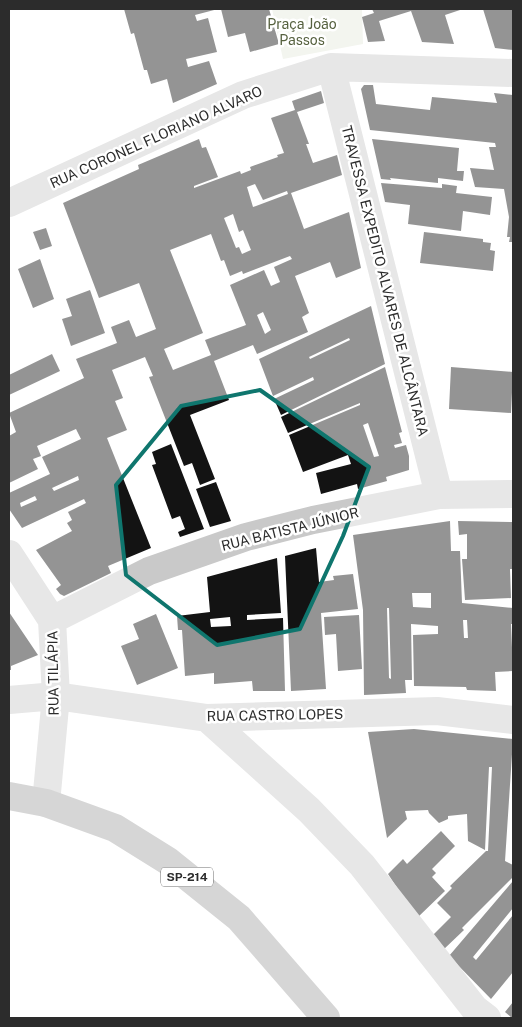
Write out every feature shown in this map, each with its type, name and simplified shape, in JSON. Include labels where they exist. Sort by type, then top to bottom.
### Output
[{"type":"main road","name":"SP-214","points":[[9,796],[46,803],[115,828],[168,861],[239,918],[326,1018]]},
{"type":"street","name":"RUA CORONEL FLORIANO ALVARO","points":[[9,203],[243,95],[331,67],[513,73]]},
{"type":"street","name":"TRAVESSA EXPEDITO ALVARES DE ALCÂNTARA","points":[[331,67],[439,495]]},
{"type":"street","name":"RUA BATISTA JÚNIOR","points":[[52,620],[149,571],[246,537],[313,520],[439,495],[513,494]]},
{"type":"street","name":"RUA TILÁPIA","points":[[9,554],[52,620],[56,696],[46,803]]},
{"type":"street","name":"RUA CASTRO LOPES","points":[[9,700],[56,696],[206,718],[437,711],[513,720]]},
{"type":"street","points":[[206,718],[309,810],[362,865],[474,1008],[487,1018]]},
{"type":"highlighted area","points":[[260,390],[369,467],[343,536],[300,629],[217,645],[126,575],[116,485],[181,406]]},
{"type":"green space","name":"Praça João Passos","points":[[272,9],[362,9],[363,44],[283,59]]},
{"type":"building","points":[[124,9],[218,9],[195,15],[197,21],[208,18],[217,52],[186,59],[188,67],[209,61],[217,84],[173,103],[167,79],[151,84],[147,70],[144,70],[134,33],[131,34]]},
{"type":"building","points":[[221,9],[269,9],[279,44],[250,52],[245,33],[228,37]]},
{"type":"building","points":[[372,9],[463,9],[445,15],[454,44],[422,42],[411,11],[379,21],[385,41],[368,42],[362,17],[374,13]]},
{"type":"building","points":[[483,9],[513,9],[513,50],[495,48]]},
{"type":"building","points":[[364,85],[373,85],[376,104],[430,110],[432,97],[497,103],[494,93],[513,95],[513,242],[509,242],[510,237],[507,237],[509,217],[504,189],[475,187],[470,168],[494,170],[489,147],[496,147],[495,143],[370,130],[361,89]]},
{"type":"building","points":[[321,91],[324,103],[297,112],[309,144],[306,144],[313,163],[337,155],[342,175],[291,193],[304,229],[349,212],[361,268],[336,278],[330,262],[295,276],[309,313],[302,317],[308,332],[257,354],[253,345],[214,361],[229,400],[190,415],[215,479],[200,485],[192,463],[184,466],[149,377],[153,376],[145,357],[112,370],[123,398],[115,401],[127,430],[107,438],[151,548],[108,566],[111,573],[64,596],[56,589],[61,585],[36,550],[72,531],[67,523],[72,520],[68,512],[86,503],[84,499],[22,528],[9,509],[9,493],[50,474],[42,457],[81,439],[76,429],[37,446],[41,456],[33,459],[38,469],[9,483],[9,436],[16,432],[9,413],[84,378],[76,359],[117,343],[111,327],[129,320],[136,337],[156,329],[139,283],[99,298],[63,203],[139,169],[138,165],[199,139],[202,148],[206,147],[218,177],[194,186],[194,188],[240,171],[241,174],[251,170],[250,167],[284,153],[271,118],[295,110],[292,101]],"holes":[[[255,184],[263,200],[287,191],[288,194],[253,207],[247,187]],[[233,214],[239,232],[243,230],[251,250],[242,254],[239,247],[236,248],[224,218]],[[211,234],[221,261],[224,260],[230,276],[242,271],[243,274],[290,256],[292,259],[274,267],[280,282],[271,286],[264,270],[230,285],[246,325],[205,340],[211,355],[173,370],[164,349],[203,333],[170,250]],[[263,312],[271,330],[265,334],[257,315]],[[78,476],[79,480],[54,491],[52,488]],[[35,496],[37,500],[21,507],[20,503]]]},
{"type":"building","points":[[372,139],[459,148],[457,171],[464,171],[463,181],[438,178],[438,183],[390,178],[391,180],[381,179]]},
{"type":"building","points":[[381,183],[442,188],[442,184],[457,186],[456,193],[492,197],[490,215],[463,211],[461,231],[408,224],[410,205],[385,202]]},
{"type":"building","points":[[46,228],[52,246],[40,250],[33,232]]},
{"type":"building","points":[[424,232],[483,239],[483,242],[491,243],[490,250],[495,251],[493,271],[420,263]]},
{"type":"building","points":[[40,259],[54,299],[33,308],[18,269]]},
{"type":"building","points":[[90,290],[105,333],[71,346],[62,319],[72,316],[66,299]]},
{"type":"building","points":[[371,306],[385,364],[281,415],[274,399],[314,380],[313,377],[273,396],[259,359]],"holes":[[[349,338],[350,340],[310,359],[309,357]]]},
{"type":"building","points":[[52,354],[60,371],[9,395],[9,375]]},
{"type":"building","points":[[385,367],[402,432],[399,433],[402,443],[394,445],[395,448],[406,445],[409,456],[409,470],[386,477],[387,481],[358,489],[357,484],[321,494],[316,473],[351,464],[348,455],[303,472],[289,435],[360,405],[360,403],[288,433],[281,417]],"holes":[[[368,423],[379,456],[374,457],[363,425]]]},
{"type":"building","points":[[451,367],[513,372],[511,413],[449,409]]},
{"type":"building","points":[[171,444],[204,529],[180,537],[178,532],[185,529],[180,516],[172,519],[152,465],[156,464],[152,452]]},
{"type":"building","points":[[216,482],[231,521],[210,527],[196,489]]},
{"type":"building","points":[[450,521],[451,551],[460,551],[462,603],[513,608],[513,624],[511,624],[513,671],[495,672],[496,691],[467,690],[466,687],[414,686],[413,635],[438,634],[438,626],[411,624],[412,680],[405,680],[406,693],[364,695],[363,610],[353,535]],"holes":[[[412,593],[431,593],[431,608],[413,607]],[[387,608],[389,608],[391,679],[389,678]],[[463,620],[467,620],[468,638],[464,638]]]},
{"type":"building","points":[[458,521],[513,522],[513,569],[510,569],[511,598],[465,600],[462,559],[467,559],[467,534],[459,535]]},
{"type":"building","points":[[316,548],[319,582],[334,580],[333,576],[353,574],[358,609],[321,613],[326,689],[291,691],[285,556]]},
{"type":"building","points":[[277,558],[281,613],[247,615],[247,620],[283,618],[285,691],[253,691],[252,681],[214,684],[214,673],[185,676],[182,630],[178,630],[177,616],[210,612],[207,577]],"holes":[[[230,617],[231,626],[211,627],[210,619]]]},
{"type":"building","points":[[9,612],[38,655],[11,666],[11,670],[9,670]]},
{"type":"building","points":[[156,614],[178,668],[137,685],[121,646],[139,639],[133,624]]},
{"type":"building","points":[[359,615],[362,669],[338,671],[336,634],[325,635],[324,617]]},
{"type":"building","points":[[414,729],[513,739],[505,861],[513,865],[513,877],[462,928],[464,930],[443,950],[432,936],[451,917],[437,903],[452,888],[450,886],[488,851],[492,767],[489,767],[485,850],[468,841],[467,814],[448,816],[448,819],[439,823],[428,810],[405,811],[407,819],[387,838],[368,732]]},
{"type":"building","points":[[441,831],[455,846],[432,869],[436,873],[432,877],[445,891],[417,918],[388,874],[403,859],[407,864]]},
{"type":"building","points":[[513,881],[513,908],[473,957],[476,960],[513,915],[513,972],[491,999],[449,956]]},
{"type":"building","points":[[513,1002],[513,1018],[512,1018],[505,1012]]}]
